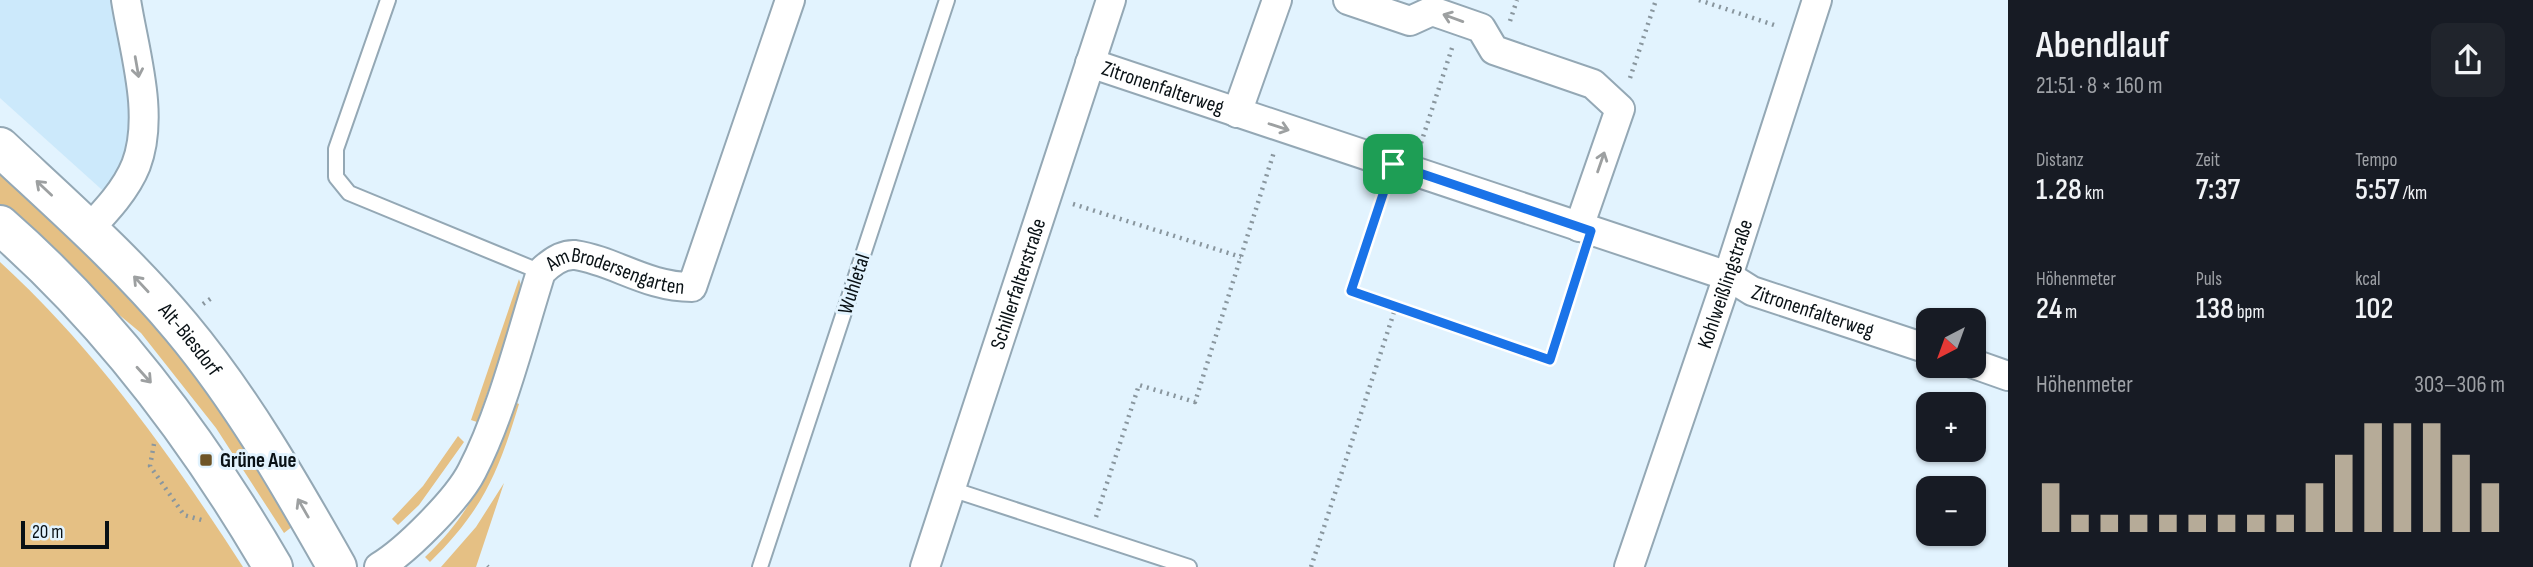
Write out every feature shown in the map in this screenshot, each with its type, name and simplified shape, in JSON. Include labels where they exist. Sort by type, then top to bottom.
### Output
[{"type":"main road","name":"Alt-Biesdorf","points":[[0,147],[88,230],[180,326],[237,402],[337,567]]},
{"type":"main road","points":[[0,225],[83,306],[152,384],[236,505],[273,567]]},
{"type":"street","points":[[88,230],[114,201],[135,166],[144,135],[140,83],[126,0]]},
{"type":"street","name":"Am Brodersengarten","points":[[379,567],[420,535],[471,473],[490,429],[541,272],[552,262],[572,255],[660,284],[692,287],[790,0]]},
{"type":"street","name":"Schillerfalterstraße","points":[[925,567],[1111,0]]},
{"type":"street","name":"Zitronenfalterweg","points":[[1237,113],[1277,0]]},
{"type":"street","points":[[1348,0],[1410,21],[1432,10],[1481,29],[1494,50],[1593,84],[1620,109],[1585,229]]},
{"type":"street","name":"Kohlweißlingstraße","points":[[1629,567],[1728,276],[1817,0]]},
{"type":"street","name":"Zitronenfalterweg","points":[[1090,64],[1728,276],[1752,291],[1916,345]]},
{"type":"street","points":[[1986,368],[2008,376]]},
{"type":"lane","points":[[388,0],[336,149],[336,177],[349,193],[541,272]]},
{"type":"lane","name":"Wuhletal","points":[[760,567],[947,0]]},
{"type":"lane","points":[[951,489],[1189,567]]},
{"type":"path","points":[[1620,109],[1656,0]]},
{"type":"path","points":[[1699,0],[1777,26]]},
{"type":"path","points":[[1461,21],[1351,291],[1550,360],[1585,229]]},
{"type":"path","points":[[1091,534],[1139,385],[1195,402],[1282,127]]},
{"type":"path","points":[[1073,204],[1241,257]]},
{"type":"path","points":[[1311,567],[1396,306]]},
{"type":"path","points":[[150,466],[184,515]]},
{"type":"shaded area","points":[[0,0],[120,0],[139,134],[110,197],[0,98]]},
{"type":"shaded area","points":[[0,172],[149,319],[234,432],[293,526],[284,533],[216,428],[141,333],[76,279],[0,206]]},
{"type":"shaded area","points":[[0,262],[69,332],[101,369],[189,485],[243,567],[0,567]]},
{"type":"shaded area","points":[[519,279],[523,292],[477,422],[471,420]]},
{"type":"shaded area","points":[[512,401],[519,404],[496,471],[463,525],[430,562],[425,557],[457,522],[479,485],[497,446]]},
{"type":"shaded area","points":[[458,436],[464,442],[419,505],[398,525],[392,519],[423,486]]},
{"type":"shaded area","points":[[504,483],[476,567],[441,567],[476,527]]},
{"type":"place","name":"Grüne Aue","points":[[206,460]]},
{"type":"route","points":[[1393,164],[1591,231],[1550,360],[1351,291],[1393,164]]}]
